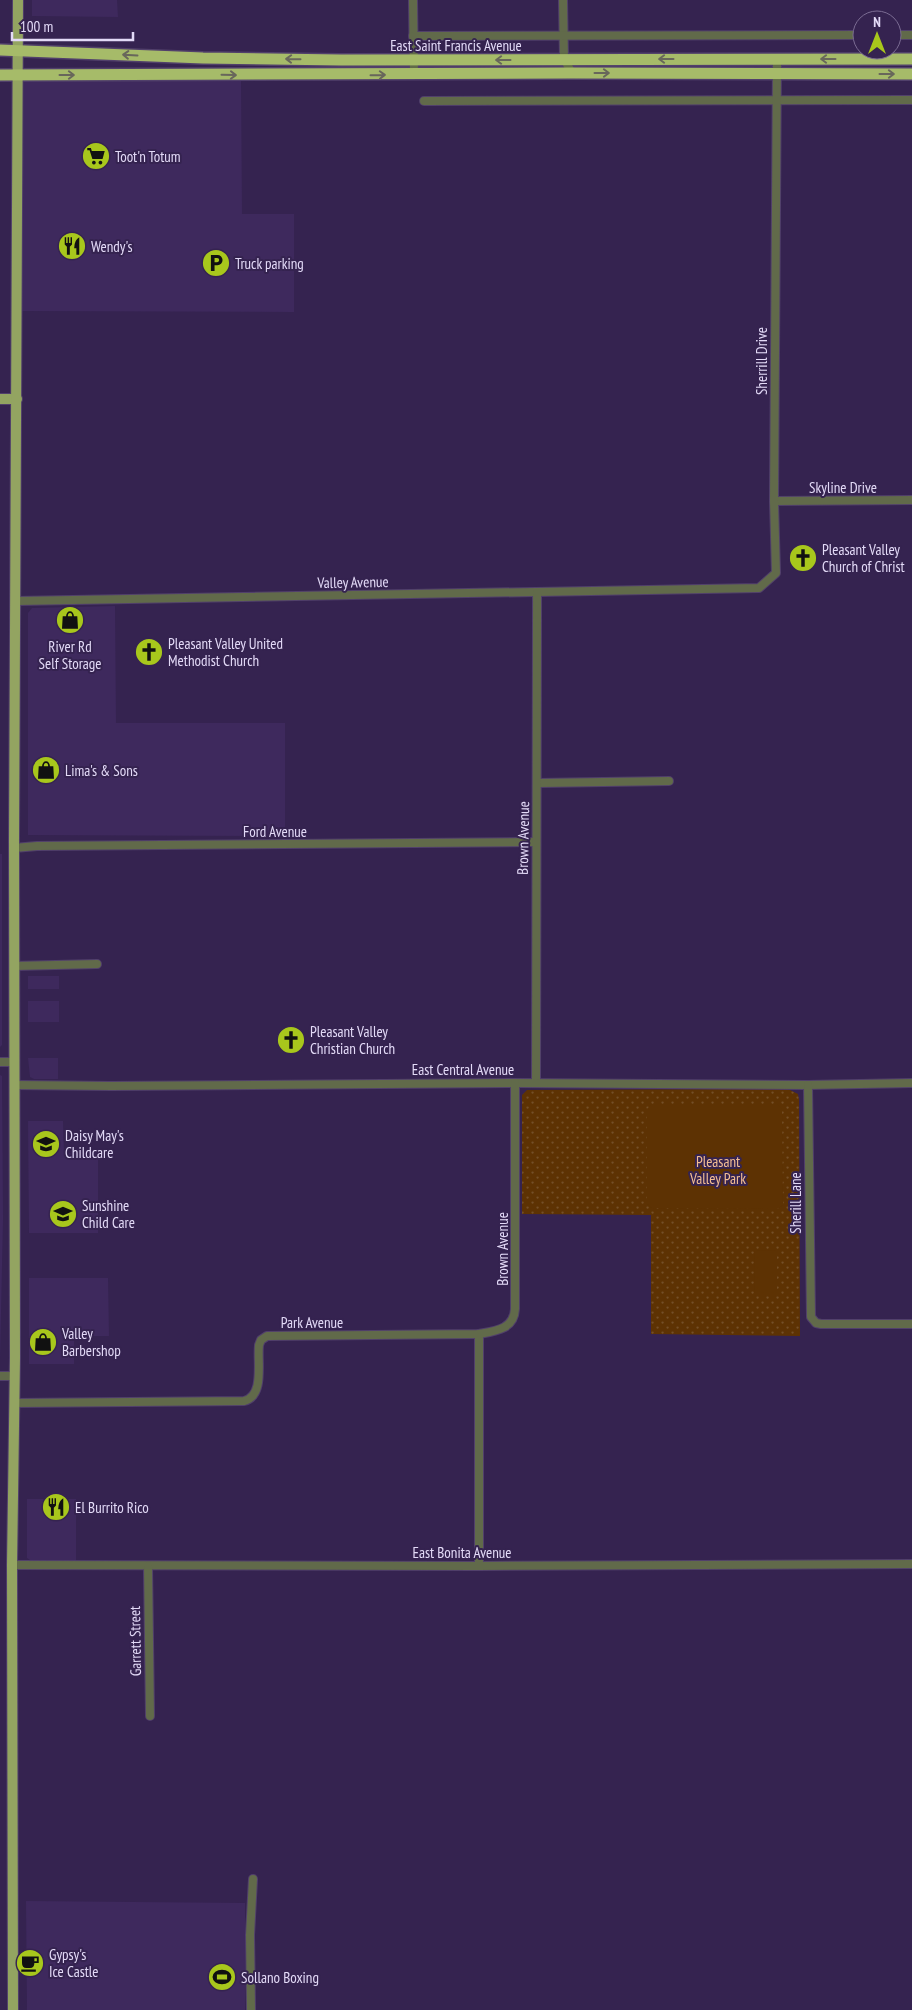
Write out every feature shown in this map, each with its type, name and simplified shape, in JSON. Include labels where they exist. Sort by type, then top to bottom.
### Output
[{"type":"highway","name":"East Saint Francis Avenue","points":[[0,50],[202,58],[413,60],[912,59]]},
{"type":"highway","name":"East Saint Francis Avenue","points":[[0,76],[572,73],[912,74]]},
{"type":"main road","points":[[13,2010],[12,1565],[18,0]]},
{"type":"main road","points":[[0,399],[17,399]]},
{"type":"street","points":[[413,0],[414,74]]},
{"type":"street","points":[[563,0],[564,59],[572,73]]},
{"type":"street","name":"East Saint Francis Avenue","points":[[413,36],[852,35]]},
{"type":"street","name":"Sherrill Drive","points":[[691,590],[759,588],[776,573],[774,501],[777,59]]},
{"type":"street","points":[[424,101],[912,100]]},
{"type":"street","name":"Skyline Drive","points":[[774,501],[912,500]]},
{"type":"street","name":"Valley Avenue","points":[[16,601],[691,590]]},
{"type":"street","name":"Brown Avenue","points":[[536,1083],[537,593]]},
{"type":"street","points":[[538,783],[669,781]]},
{"type":"street","name":"Ford Avenue","points":[[14,848],[47,846],[536,842]]},
{"type":"street","points":[[14,966],[97,964]]},
{"type":"street","points":[[0,1062],[14,1062]]},
{"type":"street","name":"Brown Avenue","points":[[511,1324],[515,1311],[515,1082]]},
{"type":"street","name":"East Central Avenue","points":[[15,1085],[120,1086],[515,1082],[808,1085],[912,1083]]},
{"type":"street","name":"Sherill Lane","points":[[808,1085],[810,1312],[813,1320],[821,1324],[912,1324]]},
{"type":"street","name":"Park Avenue","points":[[14,1403],[244,1401],[251,1398],[257,1390],[259,1346],[261,1340],[267,1336],[478,1334],[504,1328],[511,1324]]},
{"type":"street","points":[[478,1334],[479,1566]]},
{"type":"street","points":[[0,1376],[14,1376]]},
{"type":"street","name":"East Bonita Avenue","points":[[12,1565],[479,1566],[912,1564]]},
{"type":"street","name":"Garrett Street","points":[[148,1566],[150,1716]]},
{"type":"street","points":[[251,2010],[250,1935],[253,1879]]},
{"type":"shaded area","points":[[32,0],[117,0],[118,17],[32,16]]},
{"type":"shaded area","points":[[24,78],[241,78],[242,214],[294,214],[294,312],[21,311]]},
{"type":"shaded area","points":[[115,606],[116,723],[285,723],[285,836],[28,835],[28,613],[32,608]]},
{"type":"shaded area","points":[[0,854],[2,854],[2,1045],[0,1047]]},
{"type":"shaded area","points":[[28,976],[59,976],[59,989],[28,989]]},
{"type":"shaded area","points":[[28,1001],[59,1001],[59,1022],[28,1022]]},
{"type":"shaded area","points":[[28,1058],[58,1058],[58,1079],[34,1079],[30,1077]]},
{"type":"shaded area","points":[[0,1075],[2,1076],[3,1219],[0,1360]]},
{"type":"shaded area","points":[[28,1121],[63,1121],[64,1153],[98,1153],[98,1233],[29,1233]]},
{"type":"shaded area","points":[[29,1278],[108,1278],[109,1336],[74,1336],[74,1364],[29,1364]]},
{"type":"shaded area","points":[[27,1499],[76,1499],[76,1561],[30,1560],[27,1558]]},
{"type":"shaded area","points":[[26,1901],[245,1903],[245,2010],[27,2010]]},
{"type":"green space","name":"Pleasant Valley Park","points":[[788,1089],[798,1094],[799,1099],[800,1336],[651,1334],[651,1215],[522,1214],[522,1095],[527,1090]]},
{"type":"green space","points":[[652,1104],[777,1104],[782,1109],[783,1205],[777,1209],[652,1208],[647,1204],[647,1109]]},
{"type":"green space","points":[[755,1250],[777,1251],[777,1294],[754,1294]]},
{"type":"place","name":"Toot'n Totum","points":[[96,156]]},
{"type":"place","name":"Wendy's","points":[[72,246]]},
{"type":"place","name":"Truck parking","points":[[216,263]]},
{"type":"place","name":"Pleasant Valley Church of Christ","points":[[803,558]]},
{"type":"place","name":"River Rd Self Storage","points":[[70,620]]},
{"type":"place","name":"Pleasant Valley United Methodist Church","points":[[149,652]]},
{"type":"place","name":"Lima's & Sons","points":[[46,770]]},
{"type":"place","name":"Pleasant Valley Christian Church","points":[[291,1040]]},
{"type":"place","name":"Daisy May's Childcare","points":[[46,1144]]},
{"type":"place","name":"Sunshine Child Care","points":[[63,1214]]},
{"type":"place","name":"Valley Barbershop","points":[[43,1342]]},
{"type":"place","name":"El Burrito Rico","points":[[56,1507]]},
{"type":"place","name":"Gypsy's Ice Castle","points":[[30,1963]]},
{"type":"place","name":"Sollano Boxing","points":[[222,1977]]}]
